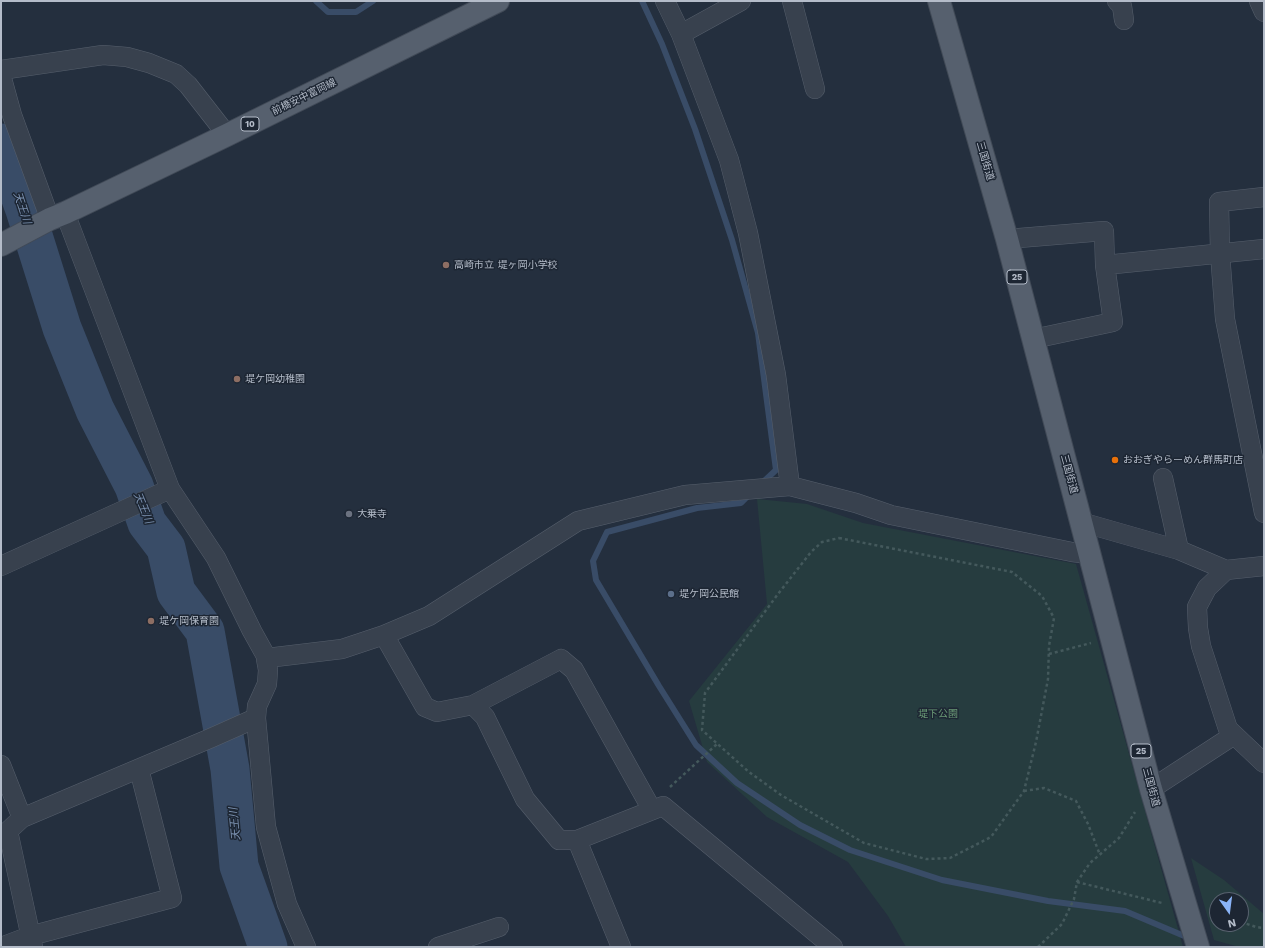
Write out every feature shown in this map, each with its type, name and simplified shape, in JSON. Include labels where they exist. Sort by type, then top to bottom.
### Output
[{"type":"main road","name":"前橋安中富岡線","points":[[1,245],[498,1]]},
{"type":"main road","name":"三国街道","points":[[939,1],[1007,239],[1151,789],[1198,947]]},
{"type":"street","points":[[665,1],[681,34],[729,160],[748,233],[776,375],[790,486]]},
{"type":"street","points":[[681,34],[741,1]]},
{"type":"street","points":[[792,1],[816,89]]},
{"type":"street","points":[[1117,1],[1122,6],[1124,20]]},
{"type":"street","points":[[1260,1],[1264,12]]},
{"type":"street","points":[[1,70],[104,55],[127,57],[149,63],[176,74],[188,85],[227,135]]},
{"type":"street","points":[[1,75],[12,115],[58,216],[170,489],[216,558],[267,658],[267,684],[257,706],[256,718],[266,827],[286,904],[306,947]]},
{"type":"street","points":[[1264,197],[1219,202],[1220,253],[1225,319],[1264,513]]},
{"type":"street","points":[[1007,239],[1104,231],[1105,265],[1113,322],[1033,339]]},
{"type":"street","points":[[1105,265],[1264,249]]},
{"type":"street","points":[[1163,478],[1179,550]]},
{"type":"street","points":[[267,658],[342,649],[384,635],[429,616],[578,521],[685,495],[790,486],[856,502],[891,515],[1072,552],[1089,554]]},
{"type":"street","points":[[1,566],[170,489]]},
{"type":"street","points":[[1081,522],[1179,550],[1226,570],[1264,566]]},
{"type":"street","points":[[1226,570],[1207,588],[1197,607],[1201,646],[1228,730],[1264,763]]},
{"type":"street","points":[[384,635],[425,707],[437,712],[473,705],[561,659],[574,670],[657,808],[833,947]]},
{"type":"street","points":[[473,705],[485,717],[525,799],[559,840],[576,840],[657,808]]},
{"type":"street","points":[[32,942],[4,833],[22,818],[256,718]]},
{"type":"street","points":[[1151,789],[1234,735]]},
{"type":"street","points":[[1,765],[22,818]]},
{"type":"street","points":[[1,947],[32,942],[172,898],[139,769]]},
{"type":"street","points":[[576,840],[621,947]]},
{"type":"street","points":[[438,947],[499,927]]},
{"type":"path","points":[[839,538],[1012,572],[1042,596],[1054,618],[1049,654],[1048,679],[1036,742],[1024,791],[991,837],[950,858],[926,858],[864,843],[781,795],[749,772],[716,744],[702,730],[705,693],[778,594],[811,552],[822,542],[839,538]]},
{"type":"path","points":[[1049,654],[1098,642]]},
{"type":"path","points":[[657,808],[664,793],[716,744]]},
{"type":"path","points":[[1024,791],[1044,788],[1076,801],[1088,824],[1100,855]]},
{"type":"path","points":[[1038,947],[1062,924],[1074,899],[1077,882],[1090,863],[1119,838],[1138,807]]},
{"type":"path","points":[[1077,882],[1166,903]]},
{"type":"path","points":[[1249,925],[1256,928],[1264,928]]},
{"type":"green space","name":"堤下公園","points":[[757,499],[807,504],[863,523],[1076,564],[1183,947],[906,947],[888,916],[848,862],[767,817],[707,762],[689,701],[767,604]]},
{"type":"green space","points":[[1191,858],[1224,880],[1238,892],[1209,892],[1209,922]]},
{"type":"green space","points":[[1249,901],[1264,914],[1264,947],[1239,947],[1214,940],[1212,932],[1249,932]]},
{"type":"waterway","points":[[316,1],[328,12],[356,12],[373,1]]},
{"type":"waterway","points":[[642,1],[662,44],[695,129],[732,240],[758,333],[776,470],[761,484]]},
{"type":"waterway","name":"天王川","points":[[1,143],[25,210],[62,328],[95,410],[134,486],[147,523],[166,548],[176,592],[205,631],[230,769],[239,866],[268,947]]},
{"type":"waterway","points":[[750,494],[741,503],[697,508],[607,532],[593,561],[596,580],[696,745],[737,783],[800,825],[850,850],[942,880],[1048,901],[1125,911],[1189,938]]},
{"type":"place","name":"高崎市立 堤ヶ岡小学校","points":[[446,265]]},
{"type":"place","name":"堤ケ岡幼稚園","points":[[237,379]]},
{"type":"place","name":"おおぎやらーめん群馬町店","points":[[1115,460]]},
{"type":"place","name":"大乗寺","points":[[349,514]]},
{"type":"place","name":"堤ケ岡公民館","points":[[671,594]]},
{"type":"place","name":"堤ケ岡保育園","points":[[151,621]]}]
